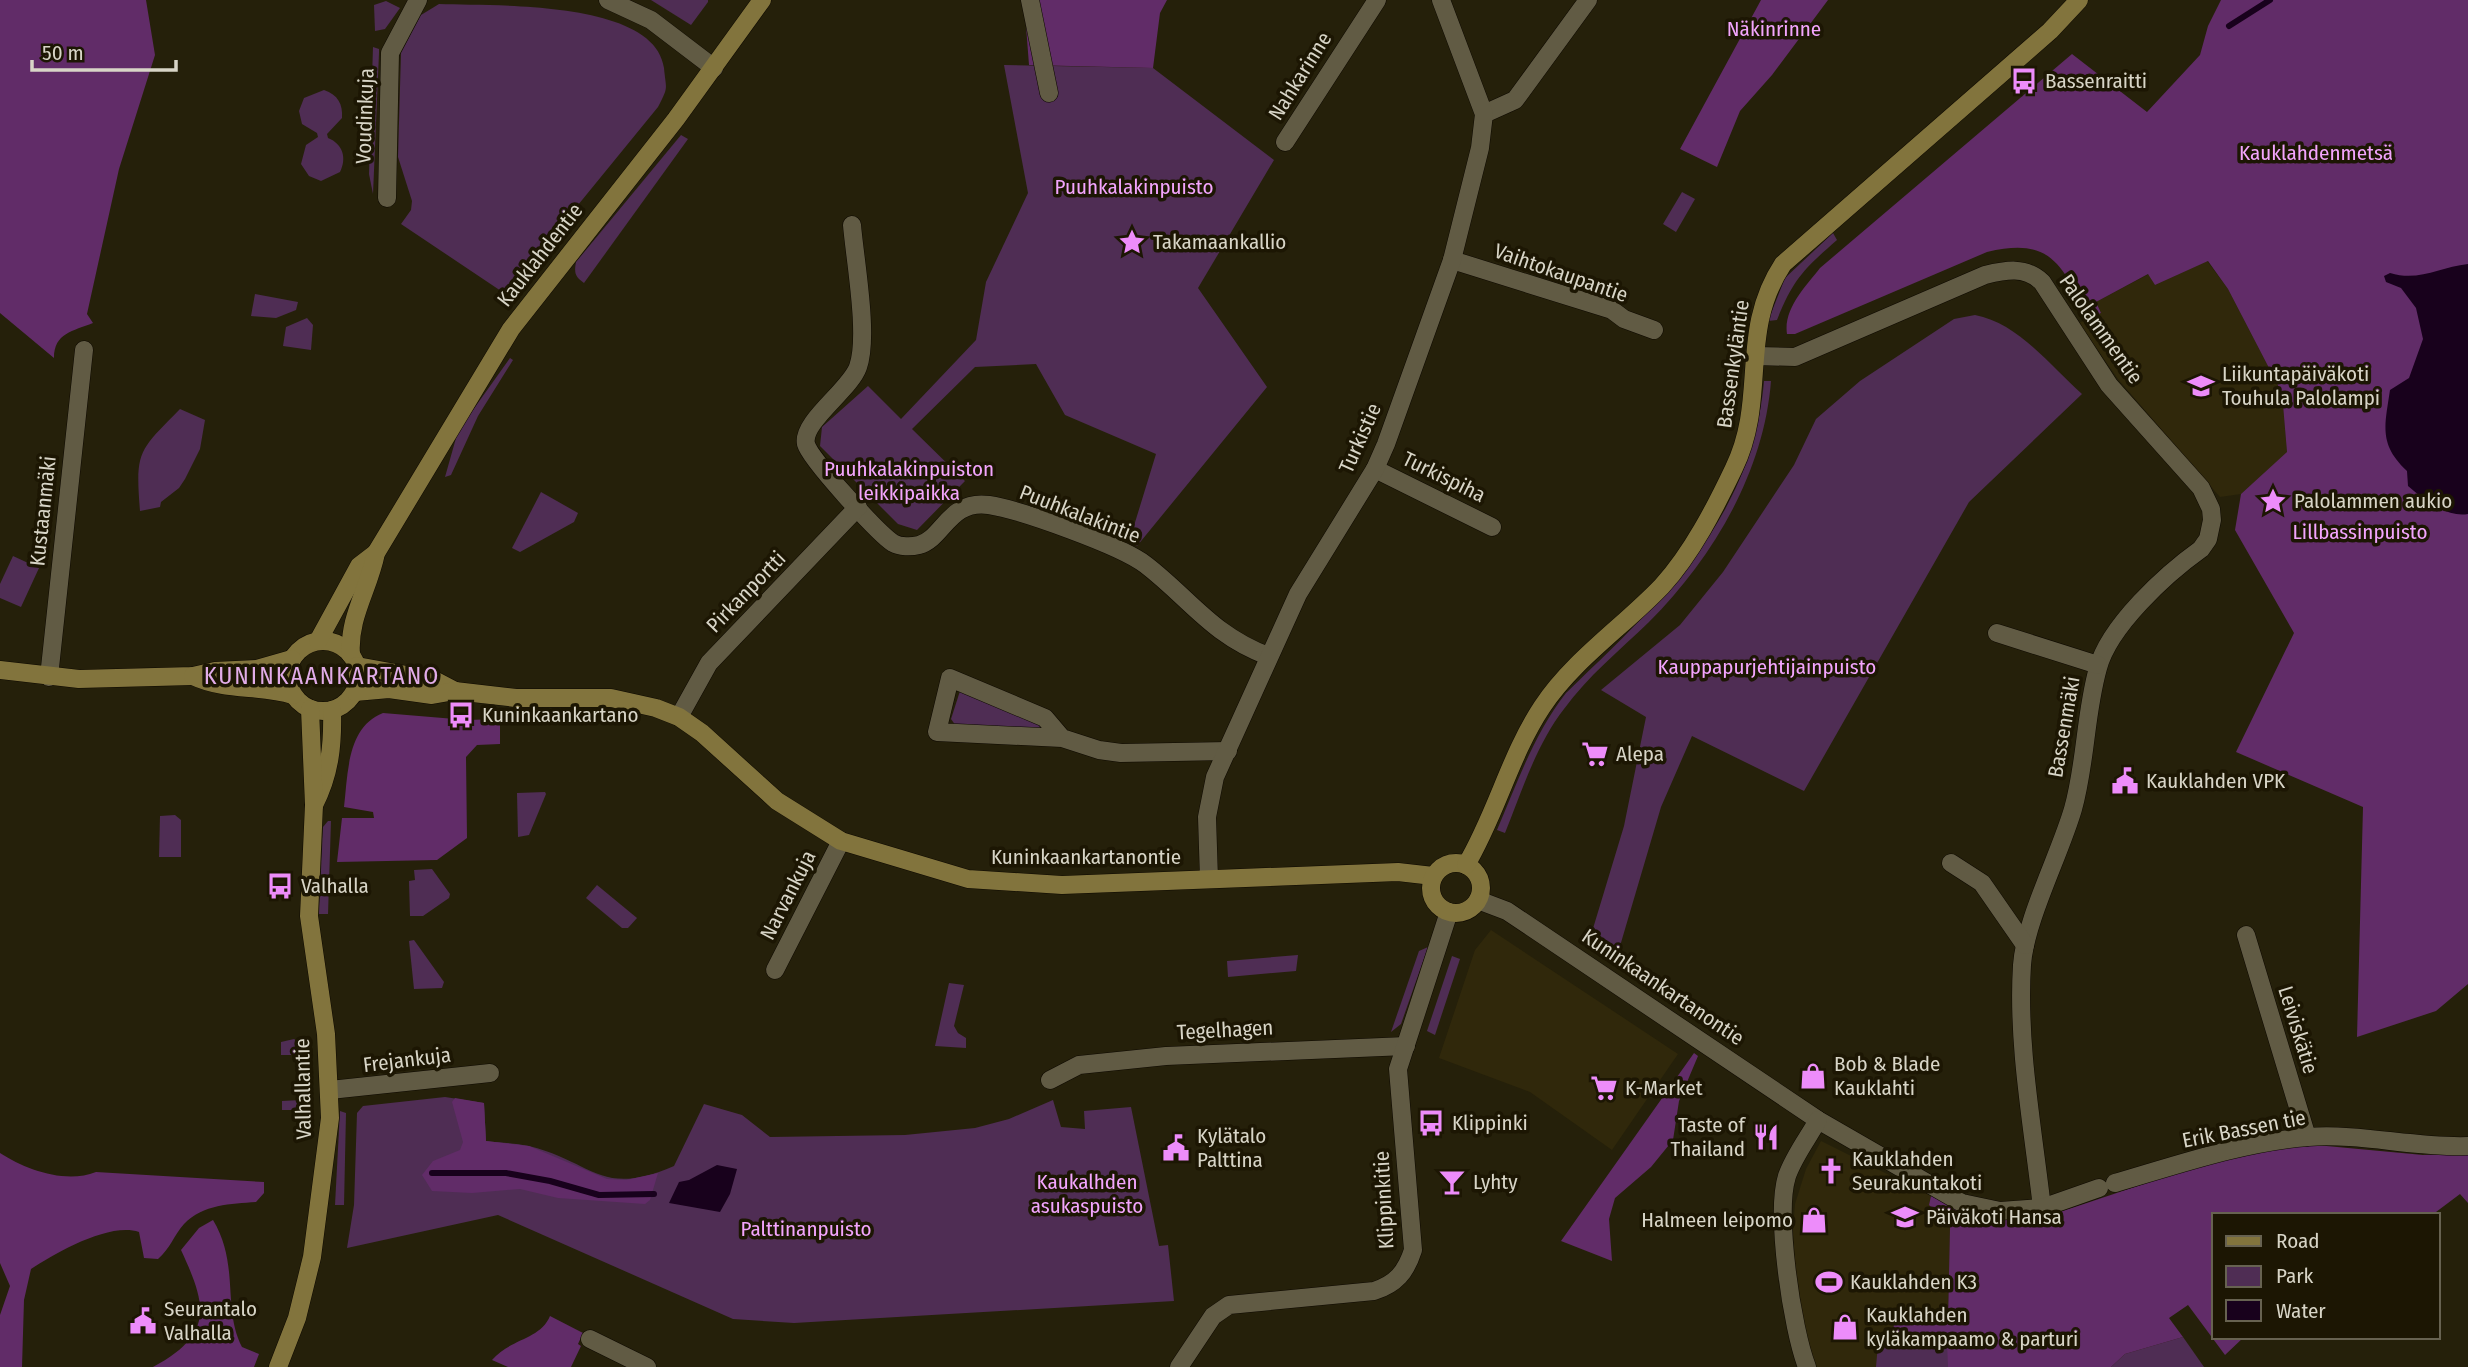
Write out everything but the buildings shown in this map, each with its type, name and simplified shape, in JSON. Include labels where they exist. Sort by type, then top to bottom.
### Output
[{"type":"street","name":"Voudinkuja","points":[[387,198],[390,53],[418,0]]},
{"type":"street","points":[[608,0],[651,20],[714,68]]},
{"type":"street","name":"Kauklahdentie","points":[[318,641],[359,566],[376,553],[511,329],[714,68],[762,0]]},
{"type":"street","points":[[1030,0],[1049,93]]},
{"type":"street","name":"Nahkarinne","points":[[1285,142],[1377,0]]},
{"type":"street","name":"Turkistie","points":[[1209,879],[1207,817],[1215,777],[1298,594],[1375,469],[1452,260],[1480,148],[1484,114],[1441,0]]},
{"type":"street","points":[[1484,114],[1515,100],[1588,0]]},
{"type":"street","name":"Bassenkyläntie","points":[[1466,865],[1482,838],[1543,706],[1663,585],[1691,548],[1742,452],[1751,418],[1759,314],[1765,295],[1783,264],[2050,31],[2079,0]]},
{"type":"street","name":"Puuhkalakintie","points":[[852,225],[863,345],[858,368],[846,386],[810,426],[805,441],[810,455],[858,507],[894,544],[910,547],[923,544],[954,513],[987,505],[1088,538],[1146,564],[1227,638],[1268,656]]},
{"type":"street","name":"Vaihtokaupantie","points":[[1452,260],[1592,303],[1654,330]]},
{"type":"street","name":"Palolammentie","points":[[1755,356],[1795,357],[1985,275],[2018,270],[2032,273],[2042,282],[2109,386],[2201,488],[2211,509],[2212,520],[2208,539],[2201,550]]},
{"type":"street","name":"Kustaanmäki","points":[[48,677],[84,350]]},
{"type":"street","name":"Turkispiha","points":[[1375,469],[1492,527]]},
{"type":"street","name":"Pirkanportti","points":[[680,717],[709,663],[858,507]]},
{"type":"street","name":"Bassenmäki","points":[[2042,1208],[2022,1019],[2025,945],[2073,807],[2098,665],[2117,631],[2133,612],[2201,550]]},
{"type":"street","name":"Kauklahdentie","points":[[354,661],[350,637],[354,616],[372,577],[376,553]]},
{"type":"street","points":[[1997,632],[2098,665]]},
{"type":"street","points":[[193,676],[212,685],[274,690],[293,695],[310,709],[332,710],[345,704],[355,692],[358,679],[354,661],[337,643],[318,641],[303,647],[292,659],[287,677],[293,695]]},
{"type":"street","points":[[0,670],[48,677],[193,676],[215,671],[257,669],[292,659]]},
{"type":"street","name":"Kuninkaankartanontie","points":[[354,661],[434,680],[455,691]]},
{"type":"street","points":[[1062,738],[1045,718],[950,678],[937,732],[1062,738],[1099,750],[1121,753],[1228,751]]},
{"type":"street","name":"Kuninkaankartanontie","points":[[355,692],[389,689],[432,695],[455,691],[516,698],[625,699],[680,717],[702,733],[777,801],[841,841],[968,879],[1062,885],[1398,872],[1433,877]]},
{"type":"street","name":"Valhallantie","points":[[278,1367],[297,1318],[312,1257],[325,1173],[330,1090],[309,916],[314,805],[310,709]]},
{"type":"street","name":"Valhallantie","points":[[314,805],[326,782],[330,763],[332,710]]},
{"type":"street","name":"Narvankuja","points":[[775,970],[841,841]]},
{"type":"street","points":[[1951,863],[1982,883],[2025,945]]},
{"type":"street","points":[[1448,864],[1466,865],[1477,875],[1480,883],[1478,900],[1466,911],[1449,912],[1434,902],[1431,894],[1433,877],[1448,864]]},
{"type":"street","name":"Kuninkaankartanontie","points":[[1478,900],[1507,911],[1818,1120],[1898,1169],[1962,1203],[2000,1211],[2042,1208]]},
{"type":"street","name":"Klippinkitie","points":[[1179,1367],[1213,1316],[1229,1305],[1374,1291],[1391,1285],[1401,1275],[1413,1250],[1398,1069],[1449,912]]},
{"type":"street","name":"Leiviskätie","points":[[2246,935],[2307,1137]]},
{"type":"street","name":"Tegelhagen","points":[[1050,1080],[1079,1065],[1153,1057],[1406,1046]]},
{"type":"street","name":"Frejankuja","points":[[330,1090],[490,1073]]},
{"type":"street","points":[[1807,1367],[1792,1313],[1785,1208],[1786,1179],[1818,1120]]},
{"type":"street","name":"Erik Bassen tie","points":[[2042,1208],[2187,1162],[2307,1137],[2435,1147],[2468,1146]]},
{"type":"street","points":[[590,1339],[647,1367]]},
{"type":"shaded area","name":"Liikuntapäiväkoti Touhula Palolampi","points":[[2207,261],[2228,289],[2282,393],[2287,453],[2241,494],[2220,497],[2118,379],[2079,323],[2101,313],[2096,302],[2149,274],[2155,285]]},
{"type":"shaded area","points":[[1491,930],[1678,1054],[1612,1150],[1530,1092],[1439,1058],[1475,950]]},
{"type":"shaded area","points":[[1821,1141],[1931,1196],[1929,1205],[1950,1227],[1948,1322],[1894,1320],[1893,1339],[1948,1342],[1948,1367],[1813,1367],[1798,1313],[1793,1230],[1795,1204],[1806,1169]]},
{"type":"green space","points":[[0,0],[146,0],[155,55],[119,169],[87,314],[93,323],[61,338],[57,343],[54,358],[0,313]]},
{"type":"green space","points":[[651,0],[708,0],[708,2],[691,25]]},
{"type":"green space","points":[[1024,0],[1167,0],[1160,13],[1153,68],[1029,65]]},
{"type":"green space","name":"Näkinrinne","points":[[1761,0],[1828,0],[1772,75],[1740,111],[1717,167],[1680,149]]},
{"type":"green space","name":"Kauklahdenmetsä","points":[[2221,0],[2468,0],[2468,984],[2436,1011],[2357,1037],[2363,807],[2236,752],[2294,633],[2235,530],[2241,494],[2287,452],[2282,393],[2228,289],[2208,261],[2155,285],[2148,274],[2096,302],[2101,313],[2091,317],[2062,270],[2052,260],[2041,252],[2027,248],[2009,248],[1987,252],[1795,334],[1787,334],[1788,316],[1792,307],[1820,268],[2072,54],[2147,112],[2200,55],[2208,26]]},
{"type":"green space","points":[[386,1],[400,8],[385,29],[375,31],[374,5]]},
{"type":"green space","points":[[439,4],[533,7],[604,18],[633,30],[654,46],[664,68],[666,88],[658,107],[507,292],[501,291],[401,224],[411,210],[412,201],[398,157],[401,53],[421,15]]},
{"type":"green space","points":[[373,47],[379,49],[379,53],[373,194],[369,174]]},
{"type":"green space","name":"Puuhkalakinpuisto","points":[[1004,65],[1153,68],[1274,160],[1198,288],[1267,387],[1137,546],[1129,542],[1156,454],[1065,415],[1036,364],[975,367],[912,429],[965,481],[917,530],[898,524],[820,446],[822,427],[868,386],[901,419],[976,340],[986,282],[1028,193]]},
{"type":"green space","points":[[324,90],[336,97],[342,108],[342,118],[327,134],[340,148],[343,162],[340,172],[321,181],[309,176],[301,164],[306,145],[318,137],[317,133],[302,124],[299,111],[304,98]]},
{"type":"green space","points":[[681,135],[688,139],[584,283],[576,274],[576,262]]},
{"type":"green space","points":[[1682,192],[1695,199],[1676,232],[1663,224]]},
{"type":"green space","points":[[1833,233],[1837,240],[1801,275],[1777,320],[1768,321],[1785,278]]},
{"type":"green space","points":[[255,294],[298,302],[296,310],[276,318],[251,316]]},
{"type":"green space","name":"Kauppapurjehtijainpuisto","points":[[1975,315],[2006,327],[2020,336],[2082,394],[1969,502],[1804,791],[1692,736],[1661,807],[1615,963],[1588,945],[1624,826],[1646,717],[1601,690],[1680,625],[1723,572],[1794,465],[1816,419],[1860,381],[1954,319]]},
{"type":"green space","points":[[307,318],[313,325],[311,350],[283,346],[286,327]]},
{"type":"green space","points":[[510,358],[513,360],[478,416],[451,475],[445,477],[458,431]]},
{"type":"green space","points":[[1764,381],[1771,381],[1758,448],[1746,480],[1714,542],[1672,597],[1573,697],[1545,738],[1505,833],[1497,830],[1527,759],[1566,693],[1667,591],[1696,555],[1721,517],[1741,476],[1756,431]]},
{"type":"green space","points":[[180,409],[205,420],[200,449],[179,488],[161,502],[160,507],[140,511],[138,475],[143,453],[156,434]]},
{"type":"green space","points":[[541,492],[578,513],[574,522],[520,552],[512,548]]},
{"type":"green space","points":[[13,556],[39,568],[21,607],[0,598],[0,584]]},
{"type":"green space","points":[[960,691],[1039,722],[1040,729],[956,726],[951,719]]},
{"type":"green space","points":[[383,713],[467,720],[500,719],[500,744],[477,745],[466,757],[467,838],[437,860],[337,862],[342,818],[374,818],[373,812],[344,807],[349,766],[356,740],[371,720]]},
{"type":"green space","points":[[545,792],[529,835],[518,837],[517,793]]},
{"type":"green space","points":[[175,815],[181,820],[181,857],[159,857],[160,816]]},
{"type":"green space","points":[[331,821],[328,914],[319,914],[323,827]]},
{"type":"green space","points":[[432,869],[450,894],[449,898],[423,916],[410,916],[409,881],[415,880],[414,870]]},
{"type":"green space","points":[[597,885],[637,918],[628,928],[622,928],[586,898]]},
{"type":"green space","points":[[414,940],[444,982],[442,988],[414,989],[409,941]]},
{"type":"green space","points":[[1428,947],[1401,1024],[1391,1032],[1419,951]]},
{"type":"green space","points":[[1298,955],[1296,971],[1228,977],[1227,961]]},
{"type":"green space","points":[[1452,956],[1460,959],[1435,1035],[1427,1031]]},
{"type":"green space","points":[[949,983],[964,985],[954,1026],[958,1033],[966,1038],[966,1048],[935,1046]]},
{"type":"green space","points":[[294,1039],[302,1044],[305,1056],[306,1137],[300,1141],[300,1110],[282,1110],[282,1101],[301,1100],[300,1055],[281,1055],[281,1042]]},
{"type":"green space","points":[[1694,1053],[1698,1056],[1679,1101],[1673,1140],[1651,1167],[1615,1198],[1609,1219],[1612,1261],[1561,1241]]},
{"type":"green space","name":"Palttinanpuisto","points":[[445,1097],[484,1103],[486,1141],[529,1146],[598,1174],[629,1179],[674,1166],[704,1104],[742,1115],[770,1137],[905,1135],[975,1128],[1009,1119],[1053,1100],[1061,1127],[1085,1129],[1084,1111],[1131,1107],[1159,1246],[1168,1245],[1174,1301],[794,1323],[733,1319],[498,1215],[347,1248],[354,1205],[357,1113],[363,1106]]},
{"type":"green space","points":[[455,1098],[484,1103],[486,1141],[529,1146],[607,1179],[626,1180],[658,1173],[650,1200],[645,1204],[558,1198],[520,1189],[472,1193],[432,1191],[422,1175],[433,1161],[460,1150],[463,1142],[452,1102]]},
{"type":"green space","points":[[340,1111],[346,1113],[344,1205],[335,1205]]},
{"type":"green space","points":[[2305,1144],[2423,1155],[2468,1153],[2468,1203],[2460,1194],[2435,1213],[2212,1213],[2212,1337],[2188,1305],[2169,1318],[2183,1337],[2125,1354],[2111,1367],[1948,1367],[1947,1342],[1893,1339],[1894,1320],[1948,1321],[1950,1227],[1929,1205],[1931,1196],[1954,1207],[2004,1218],[2054,1214],[2230,1155]]},
{"type":"green space","points":[[0,1153],[34,1170],[59,1176],[96,1172],[264,1182],[264,1193],[256,1202],[218,1206],[200,1212],[184,1224],[158,1259],[144,1258],[139,1232],[113,1231],[83,1241],[31,1269],[24,1300],[22,1367],[0,1367],[0,1315],[10,1286],[0,1263]]},
{"type":"green space","points":[[213,1220],[226,1253],[236,1332],[242,1347],[259,1354],[254,1367],[153,1367],[187,1343],[196,1330],[200,1303],[181,1250],[199,1228]]},
{"type":"green space","points":[[550,1316],[583,1333],[578,1344],[581,1346],[571,1367],[508,1367],[492,1360],[508,1347],[539,1330]]},
{"type":"green space","points":[[2183,1337],[2204,1367],[2111,1367],[2125,1354]]},
{"type":"green space","points":[[1902,1339],[1948,1342],[1948,1367],[1876,1367],[1878,1344],[1902,1345]]},
{"type":"green space","points":[[2213,1339],[2242,1339],[2225,1355]]},
{"type":"water","points":[[2468,264],[2468,514],[2460,514],[2436,506],[2408,486],[2407,471],[2391,452],[2388,443],[2386,424],[2390,390],[2409,378],[2423,339],[2416,308],[2401,288],[2386,282],[2384,276],[2390,273],[2420,275]]},
{"type":"water","points":[[717,1165],[737,1169],[730,1194],[720,1212],[669,1203],[679,1182],[689,1180]]},
{"type":"waterway","points":[[2229,26],[2270,0]]},
{"type":"waterway","points":[[432,1173],[506,1173],[550,1181],[599,1195],[654,1194]]},
{"type":"place","name":"Bassenraitti","points":[[2024,81]]},
{"type":"place","name":"Takamaankallio","points":[[1132,242]]},
{"type":"place","name":"Liikuntapäiväkoti Touhula Palolampi","points":[[2201,386]]},
{"type":"place","name":"Palolammen aukio","points":[[2273,501]]},
{"type":"place","name":"Kuninkaankartano","points":[[461,715]]},
{"type":"place","name":"Alepa","points":[[1595,754]]},
{"type":"place","name":"Kauklahden VPK","points":[[2125,781]]},
{"type":"place","name":"Valhalla","points":[[280,886]]},
{"type":"place","name":"Bob & Blade Kauklahti","points":[[1813,1076]]},
{"type":"place","name":"K-Market","points":[[1604,1088]]},
{"type":"place","name":"Klippinki","points":[[1431,1123]]},
{"type":"place","name":"Taste of Thailand","points":[[1766,1137]]},
{"type":"place","name":"Kylätalo Palttina","points":[[1176,1148]]},
{"type":"place","name":"Kauklahden Seurakuntakoti","points":[[1831,1171]]},
{"type":"place","name":"Lyhty","points":[[1452,1182]]},
{"type":"place","name":"Päiväkoti Hansa","points":[[1905,1217]]},
{"type":"place","name":"Halmeen leipomo","points":[[1814,1220]]},
{"type":"place","name":"Kauklahden K3","points":[[1829,1282]]},
{"type":"place","name":"Seurantalo Valhalla","points":[[143,1321]]},
{"type":"place","name":"Kauklahden kyläkampaamo & parturi","points":[[1845,1327]]},
{"type":"district","name":"KUNINKAANKARTANO","points":[[322,676]]},
{"type":"park label","name":"Puuhkalakinpuiston leikkipaikka","points":[[909,481]]},
{"type":"park label","name":"Lillbassinpuisto","points":[[2360,532]]},
{"type":"park label","name":"Kaukalhden asukaspuisto","points":[[1087,1194]]}]
